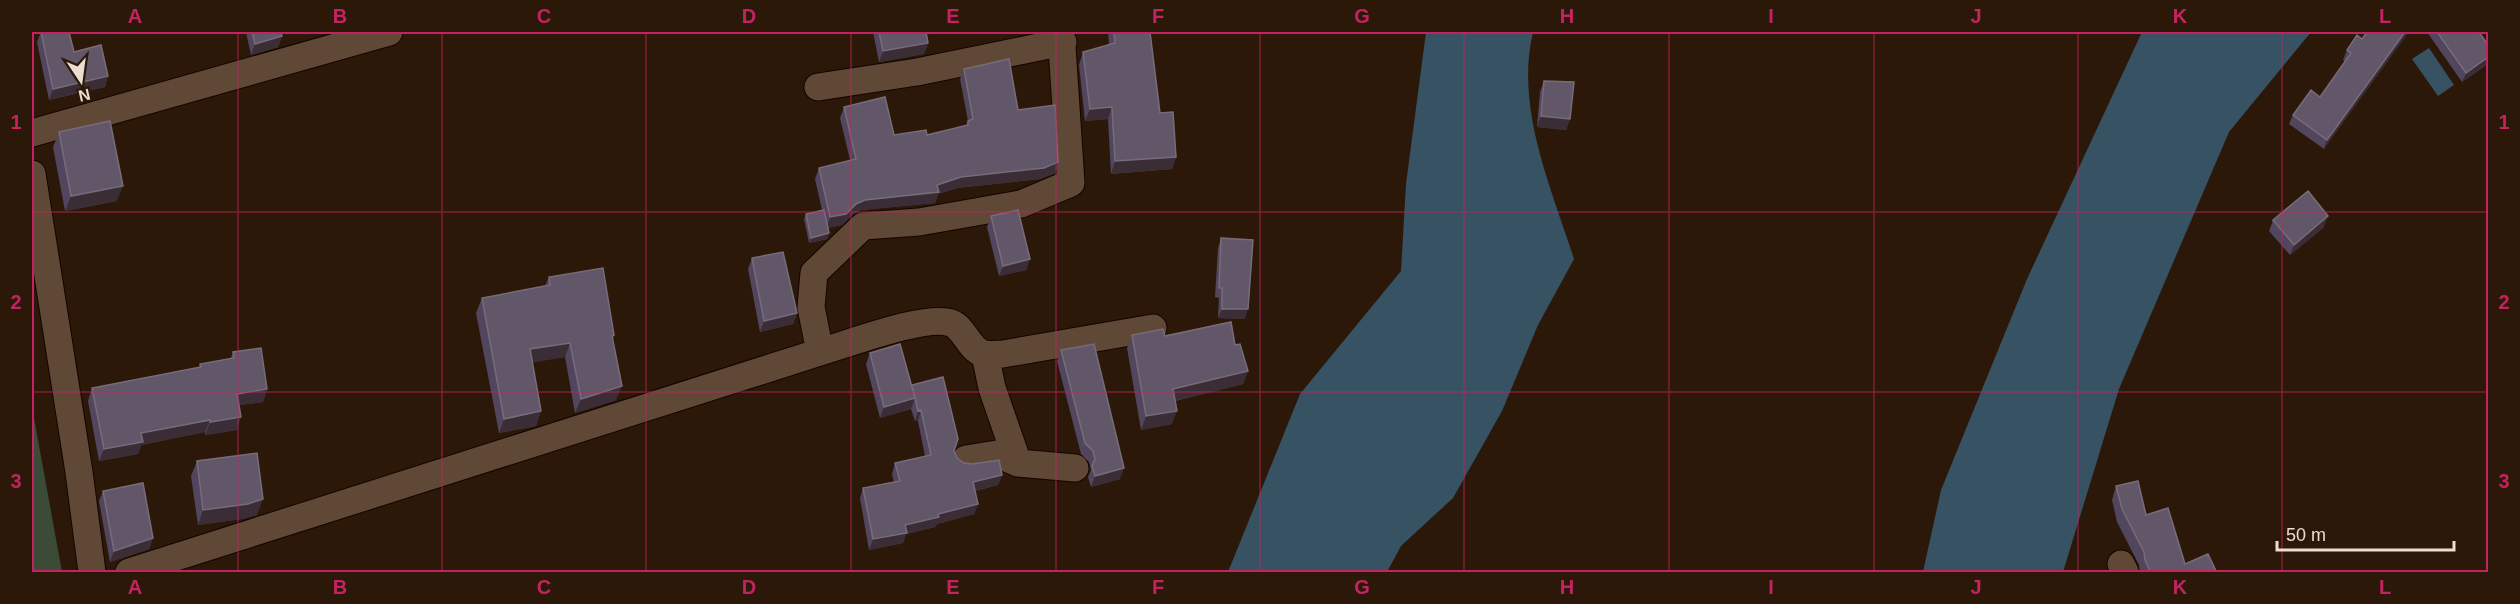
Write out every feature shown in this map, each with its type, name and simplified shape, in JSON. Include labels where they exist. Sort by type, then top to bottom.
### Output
[{"type":"street","points":[[32,133],[389,32]]},
{"type":"street","points":[[818,87],[917,72],[1062,37],[1071,183],[1021,204],[919,222],[863,226],[814,273],[811,307],[820,352]]},
{"type":"street","points":[[32,174],[79,472],[92,573]]},
{"type":"street","points":[[129,573],[911,325],[944,321],[954,324],[975,349],[985,354],[1003,354],[1153,328]]},
{"type":"street","points":[[985,354],[992,388],[1018,463]]},
{"type":"street","points":[[966,459],[997,454],[1018,463],[1075,468]]},
{"type":"green space","points":[[32,407],[62,572],[32,572]]},
{"type":"water","points":[[1426,32],[1533,32],[1529,61],[1532,118],[1546,176],[1574,259],[1538,325],[1502,411],[1453,498],[1401,546],[1387,572],[1228,572],[1300,394],[1401,271],[1406,184]]},
{"type":"water","points":[[2142,32],[2311,32],[2229,132],[2119,389],[2063,572],[1923,572],[1941,490],[2027,279]]},
{"type":"water","points":[[2429,48],[2454,85],[2438,96],[2412,59]]},
{"type":"building","points":[[41,32],[69,32],[74,52],[101,45],[108,76],[53,89]]},
{"type":"building","points":[[252,32],[281,32],[282,36],[255,44]]},
{"type":"building","points":[[879,32],[926,32],[928,43],[883,51]]},
{"type":"building","points":[[1114,32],[1150,32],[1160,113],[1173,112],[1176,157],[1115,161],[1112,107],[1090,109],[1083,52],[1115,43]]},
{"type":"building","points":[[2367,32],[2405,32],[2327,140],[2293,115],[2311,90],[2320,97],[2351,53],[2347,50],[2357,35],[2362,39]]},
{"type":"building","points":[[2437,32],[2479,32],[2488,45],[2488,57],[2466,73]]},
{"type":"building","points":[[1009,59],[1018,110],[1055,105],[1058,162],[1044,168],[961,177],[937,185],[939,192],[865,200],[856,204],[846,214],[830,217],[819,168],[856,159],[844,107],[885,97],[894,135],[926,130],[927,135],[968,125],[968,121],[973,119],[964,69]]},
{"type":"building","points":[[1544,81],[1574,82],[1570,119],[1541,116]]},
{"type":"building","points":[[110,121],[123,186],[71,196],[59,132]]},
{"type":"building","points":[[2308,191],[2328,216],[2294,245],[2273,220]]},
{"type":"building","points":[[824,210],[829,233],[811,238],[806,214]]},
{"type":"building","points":[[1018,210],[1030,259],[1003,266],[991,216]]},
{"type":"building","points":[[1221,238],[1253,240],[1248,309],[1222,309],[1222,288],[1219,288]]},
{"type":"building","points":[[783,252],[797,313],[764,321],[752,258]]},
{"type":"building","points":[[603,268],[614,335],[612,336],[622,386],[581,399],[570,343],[530,349],[541,411],[504,419],[482,298],[550,285],[549,277]]},
{"type":"building","points":[[1231,322],[1235,345],[1240,344],[1248,371],[1173,389],[1177,411],[1146,416],[1132,335],[1163,329],[1165,336]]},
{"type":"building","points":[[900,344],[915,398],[884,407],[870,353]]},
{"type":"building","points":[[1094,344],[1124,468],[1095,476],[1092,466],[1095,459],[1093,451],[1085,443],[1061,350]]},
{"type":"building","points":[[261,348],[267,389],[237,394],[241,417],[210,422],[210,420],[141,433],[143,442],[104,449],[92,388],[201,367],[200,364],[234,358],[233,352]]},
{"type":"building","points":[[943,377],[958,439],[954,451],[957,458],[964,463],[972,464],[999,460],[1002,475],[973,482],[978,504],[905,525],[907,533],[873,539],[863,488],[900,481],[895,463],[931,455],[921,410],[918,411],[912,385]]},
{"type":"building","points":[[257,453],[263,499],[248,504],[203,510],[197,461]]},
{"type":"building","points":[[2138,481],[2146,515],[2168,508],[2185,564],[2208,554],[2217,573],[2151,573],[2144,552],[2122,509],[2116,486]]},
{"type":"building","points":[[143,483],[153,538],[114,551],[103,491]]}]
